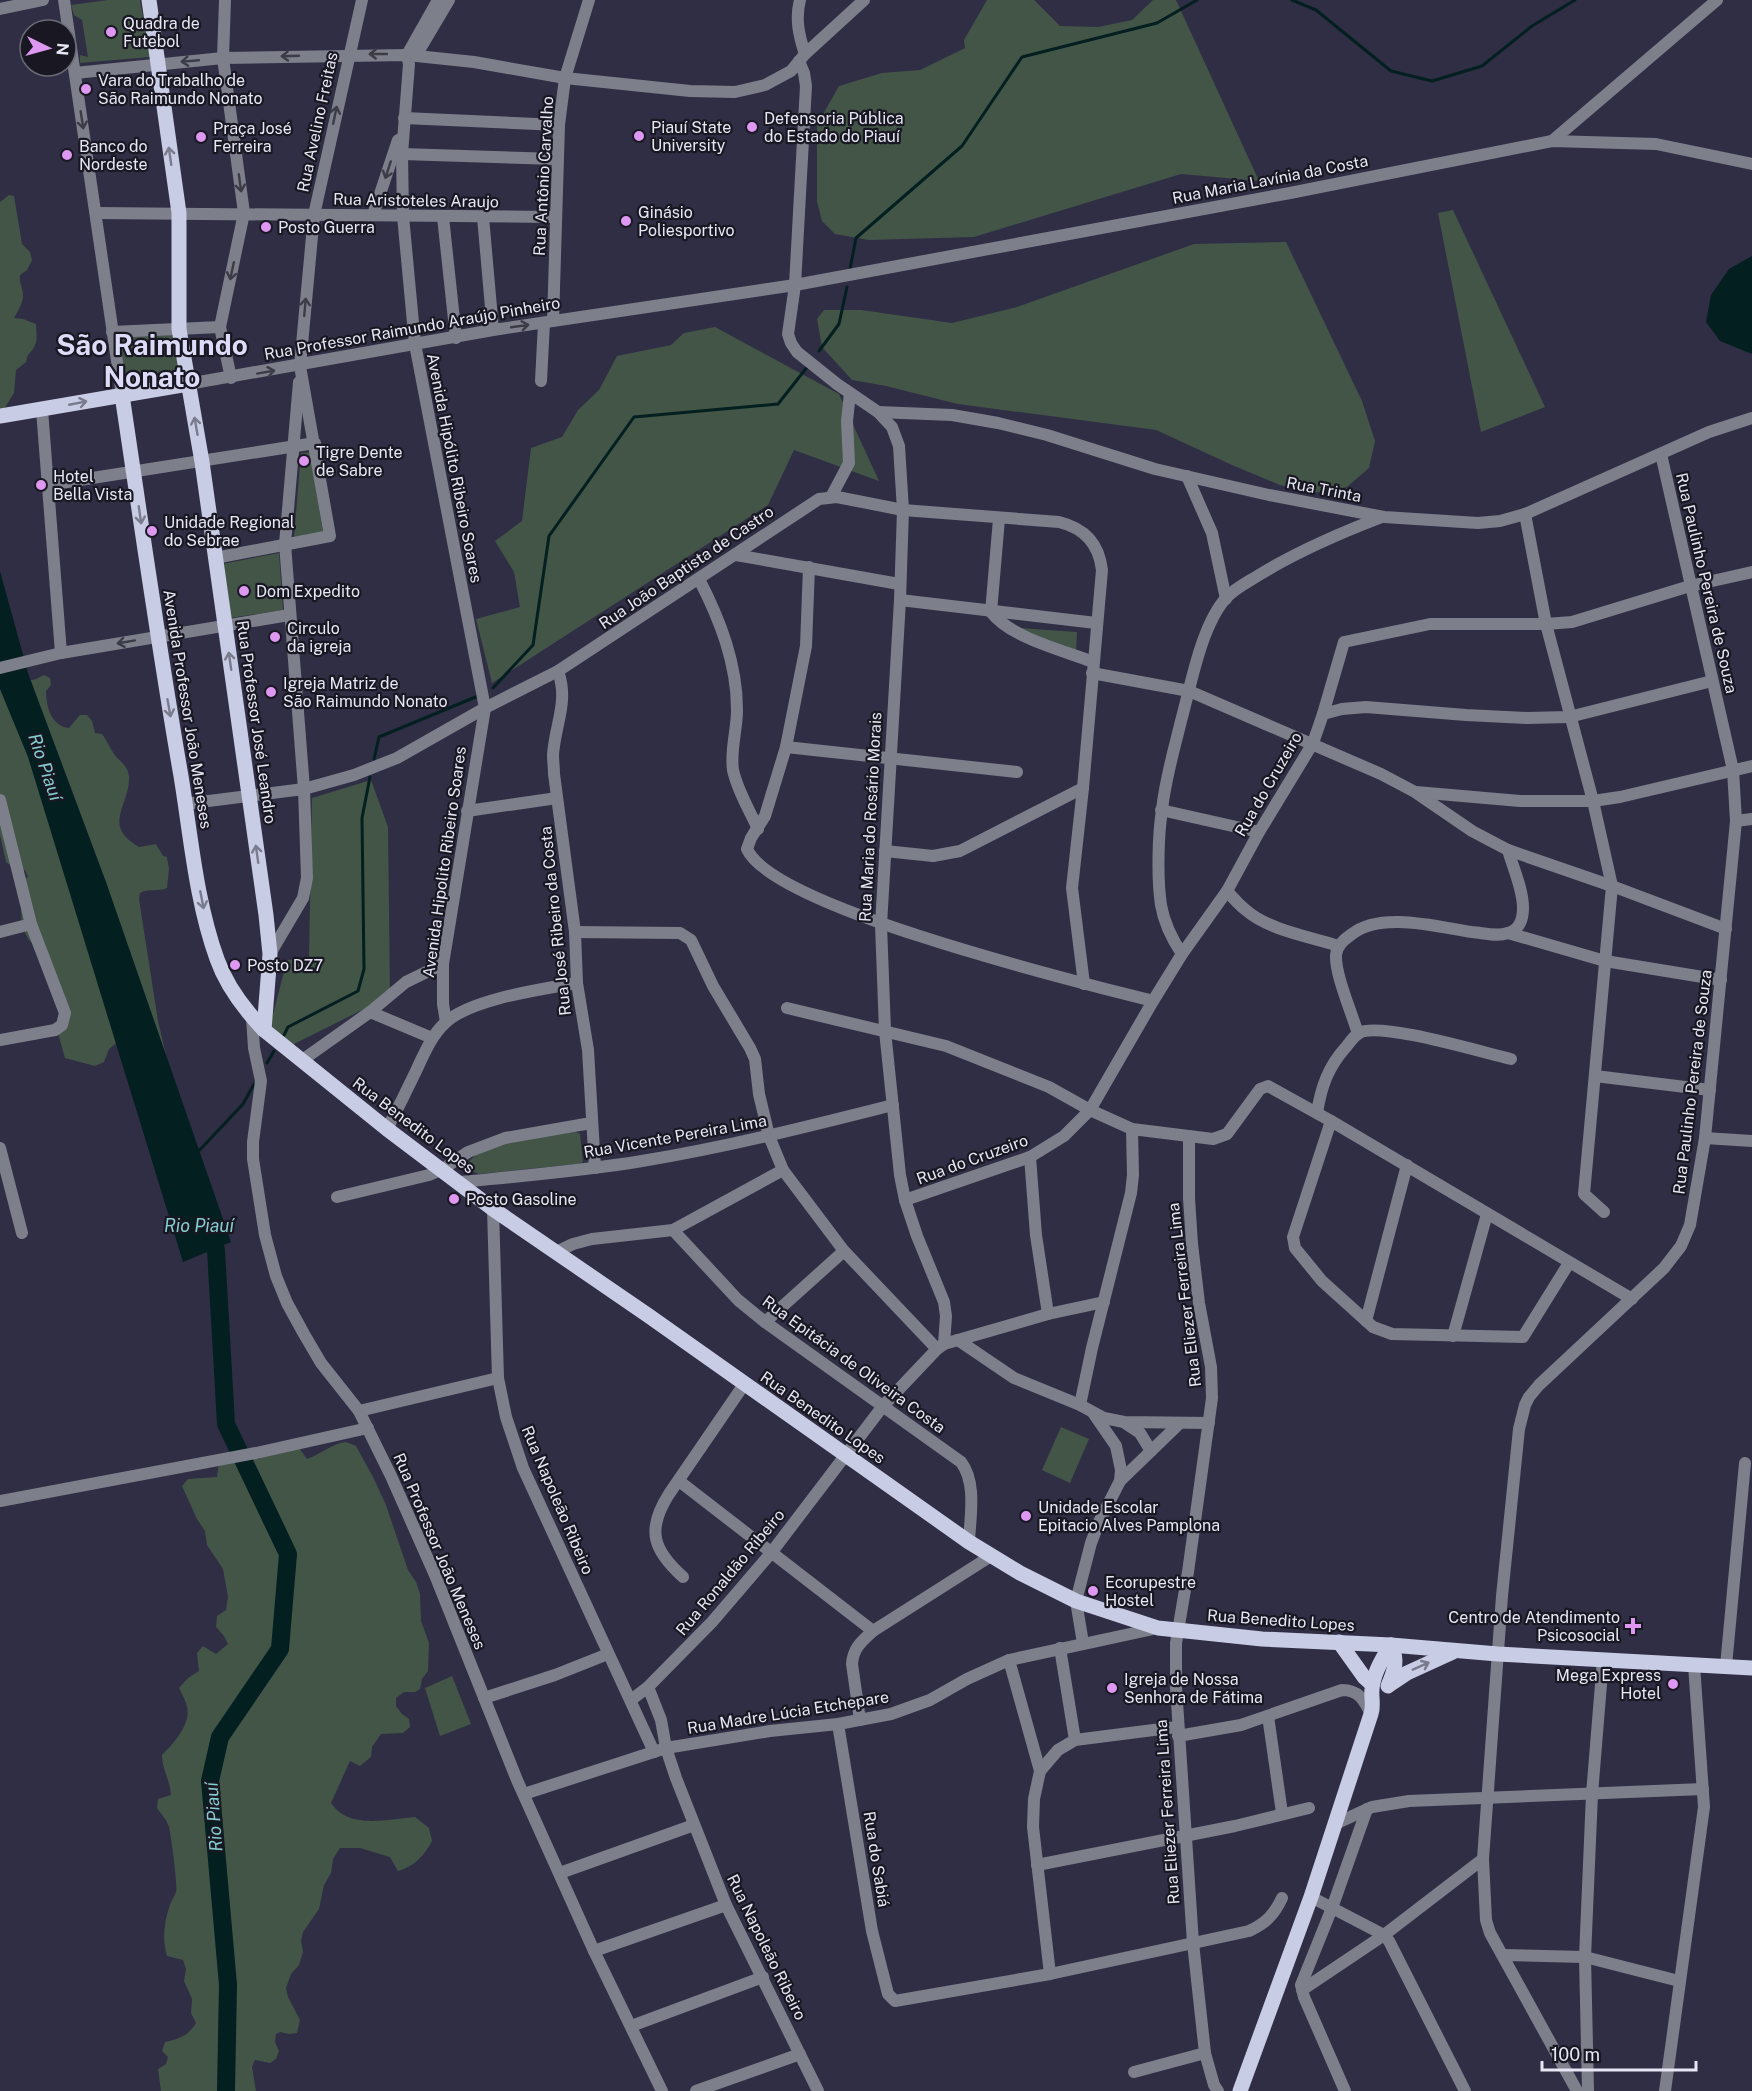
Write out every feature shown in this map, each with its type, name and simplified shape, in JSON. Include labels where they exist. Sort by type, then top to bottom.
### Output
[{"type":"main road","name":"Rua Professor José Leandro","points":[[149,0],[179,213],[179,329],[202,462],[270,954],[264,1030]]},
{"type":"main road","name":"Rua Professor Raimundo Araújo Pinheiro","points":[[0,416],[188,384]]},
{"type":"main road","name":"Avenida Professor João Meneses","points":[[122,395],[157,637],[203,908],[216,958],[225,979],[252,1017]]},
{"type":"main road","name":"Rua Benedito Lopes","points":[[252,1017],[301,1061],[493,1209],[745,1383],[846,1457],[969,1542],[1076,1601],[1158,1628],[1262,1639],[1391,1644],[1498,1654],[1752,1668]]},
{"type":"main road","points":[[1340,1641],[1364,1677],[1372,1684]]},
{"type":"main road","points":[[1372,1711],[1372,1684],[1379,1665],[1391,1644]]},
{"type":"main road","points":[[1240,2091],[1311,1898],[1372,1711],[1389,1685],[1396,1664],[1396,1656],[1391,1644]]},
{"type":"main road","points":[[1389,1685],[1407,1673],[1455,1651]]},
{"type":"street","points":[[0,9],[43,0]]},
{"type":"street","points":[[64,0],[67,18]]},
{"type":"street","points":[[225,0],[223,57],[244,213],[220,327],[231,378]]},
{"type":"street","name":"Rua Avelino Freitas","points":[[285,544],[330,536],[300,366],[314,216],[348,54],[362,0]]},
{"type":"street","name":"Avenida Hipólito Ribeiro Soares","points":[[438,0],[411,58],[403,121],[404,216],[415,344],[485,708]]},
{"type":"street","name":"Avenida Hipólito Ribeiro Soares","points":[[411,58],[449,0]]},
{"type":"street","name":"Rua Antônio Carvalho","points":[[541,381],[549,322],[559,125],[565,78],[589,0]]},
{"type":"street","points":[[795,285],[806,86],[797,22],[800,0]]},
{"type":"street","points":[[78,73],[223,57],[348,54],[474,62],[565,78],[735,92],[774,81],[791,71],[864,0]]},
{"type":"street","points":[[1552,141],[1717,0]]},
{"type":"street","points":[[76,78],[122,395]]},
{"type":"street","points":[[403,121],[559,125]]},
{"type":"street","name":"Avenida Hipólito Ribeiro Soares","points":[[373,215],[403,121]]},
{"type":"street","name":"Rua Maria Lavínia da Costa","points":[[795,285],[1290,193],[1552,141],[1656,144],[1752,164]]},
{"type":"street","points":[[402,154],[557,159]]},
{"type":"street","name":"Rua Aristoteles Araujo","points":[[97,213],[555,217]]},
{"type":"street","points":[[443,217],[456,338]]},
{"type":"street","points":[[483,217],[493,330]]},
{"type":"street","name":"Rua Professor Raimundo Araújo Pinheiro","points":[[188,384],[300,366],[493,330],[795,285]]},
{"type":"street","name":"Rua Maria do Rosário Morais","points":[[795,285],[788,334],[791,343],[797,352],[878,412],[892,428],[900,446],[903,510],[900,600],[881,925],[885,1031],[900,1175],[905,1200],[944,1302],[946,1316],[941,1346]]},
{"type":"street","points":[[112,332],[220,327]]},
{"type":"street","points":[[270,954],[298,909],[306,889],[307,878],[304,789],[285,544],[300,366]]},
{"type":"street","points":[[850,393],[846,421],[849,463],[831,497],[903,510],[1059,522],[1072,525],[1089,538],[1099,555],[1102,570],[1072,897],[1084,984]]},
{"type":"street","points":[[42,410],[62,653]]},
{"type":"street","name":"Rua Trinta","points":[[878,412],[917,412],[982,419],[1047,435],[1126,461],[1339,510],[1384,517],[1478,523],[1500,521],[1525,514],[1709,432],[1752,418]]},
{"type":"street","points":[[48,485],[315,443]]},
{"type":"street","name":"Rua Paulinho Pereira de Souza","points":[[1577,2091],[1490,1933],[1486,1920],[1483,1859],[1486,1797],[1514,1469],[1519,1429],[1525,1405],[1528,1397],[1551,1372],[1664,1268],[1686,1238],[1705,1138],[1736,821],[1733,770],[1661,454]]},
{"type":"street","points":[[1187,476],[1212,533],[1226,599]]},
{"type":"street","name":"Rua João Baptista de Castro","points":[[185,804],[304,789],[354,775],[397,758],[485,708],[558,672],[811,503],[831,497]]},
{"type":"street","points":[[1525,514],[1546,624],[1593,801],[1612,886],[1584,1194],[1604,1212]]},
{"type":"street","points":[[1182,954],[1167,926],[1161,905],[1161,810],[1189,691],[1202,645],[1214,617],[1226,599],[1242,585],[1301,551],[1384,517]]},
{"type":"street","points":[[999,519],[992,612],[1004,625],[1017,633],[1092,667],[1189,691],[1313,743],[1415,792],[1472,831],[1508,850],[1726,929]]},
{"type":"street","points":[[215,558],[285,544]]},
{"type":"street","points":[[736,555],[899,584]]},
{"type":"street","points":[[809,567],[806,646],[786,747],[765,816],[747,849],[752,859],[779,880],[881,925],[1084,984],[1153,1001]]},
{"type":"street","name":"Rua do Cruzeiro","points":[[905,1200],[1030,1157],[1064,1136],[1090,1110],[1182,954],[1227,891],[1259,832],[1313,743],[1344,642],[1430,624],[1546,624],[1582,619],[1690,586],[1752,572]]},
{"type":"street","points":[[699,579],[715,611],[732,663],[737,711],[733,766],[736,780],[758,829]]},
{"type":"street","points":[[900,600],[1096,623]]},
{"type":"street","points":[[0,668],[62,653],[290,615]]},
{"type":"street","name":"Rua José Ribeiro da Costa","points":[[558,672],[562,685],[562,705],[553,754],[574,933],[577,983],[588,1050],[595,1168]]},
{"type":"street","points":[[1323,714],[1342,709],[1366,707],[1466,716],[1569,717],[1712,681]]},
{"type":"street","name":"Avenida Hipolito Ribeiro Soares","points":[[446,1022],[443,1004],[443,964],[485,708]]},
{"type":"street","points":[[786,747],[1017,772]]},
{"type":"street","points":[[1415,792],[1520,801],[1593,801],[1620,797],[1752,766]]},
{"type":"street","points":[[885,851],[933,856],[960,851],[1083,788]]},
{"type":"street","points":[[467,811],[557,798]]},
{"type":"street","points":[[0,800],[31,924],[64,1011],[62,1025],[55,1030],[0,1040]]},
{"type":"street","points":[[1161,810],[1259,832]]},
{"type":"street","points":[[1736,821],[1752,819]]},
{"type":"street","points":[[1508,850],[1523,906],[1518,928],[1508,933]]},
{"type":"street","points":[[1227,891],[1247,912],[1256,917],[1289,931],[1339,946]]},
{"type":"street","points":[[1358,1034],[1336,960],[1339,946],[1360,928],[1380,922],[1494,934],[1508,933],[1605,961],[1721,980]]},
{"type":"street","points":[[0,932],[31,924]]},
{"type":"street","points":[[574,933],[680,933],[691,940],[713,986],[753,1053],[769,1136],[783,1170],[844,1251],[941,1346],[1048,1314],[1104,1302]]},
{"type":"street","points":[[301,1061],[370,1012],[406,982],[443,964]]},
{"type":"street","points":[[387,1129],[432,1038],[446,1022],[458,1014],[492,1002],[541,989],[577,983]]},
{"type":"street","points":[[787,1008],[946,1046],[1049,1087],[1090,1110],[1132,1129],[1213,1139],[1224,1137],[1260,1089],[1265,1086],[1270,1087],[1331,1120],[1632,1299]]},
{"type":"street","points":[[370,1012],[432,1038]]},
{"type":"street","name":"Rua Professor João Meneses","points":[[252,1017],[254,1048],[261,1081],[253,1159],[269,1253],[287,1303],[321,1363],[359,1411],[368,1428],[435,1575],[524,1794],[594,1951],[662,2091]]},
{"type":"street","points":[[1317,1113],[1329,1068],[1358,1034],[1381,1030],[1512,1059]]},
{"type":"street","points":[[1595,1076],[1710,1090]]},
{"type":"street","name":"Rua Vicente Pereira Lima","points":[[460,1182],[595,1168],[672,1156],[769,1136],[893,1105]]},
{"type":"street","points":[[1331,1120],[1293,1242],[1298,1253],[1322,1281],[1366,1321],[1383,1332],[1392,1335],[1522,1337],[1569,1263]]},
{"type":"street","points":[[338,1197],[429,1175],[443,1169],[468,1152],[506,1138],[591,1123]]},
{"type":"street","points":[[1080,1405],[1131,1193],[1132,1129]]},
{"type":"street","name":"Rua Eliezer Ferreira Lima","points":[[1189,1136],[1192,1244],[1199,1303],[1211,1367],[1212,1398],[1175,1664],[1193,1943],[1205,2053],[1214,2085],[1218,2091]]},
{"type":"street","points":[[1705,1138],[1752,1141]]},
{"type":"street","points":[[0,1148],[22,1233]]},
{"type":"street","points":[[1030,1157],[1036,1235],[1048,1314]]},
{"type":"street","points":[[1366,1321],[1407,1165]]},
{"type":"street","points":[[556,1252],[592,1239],[673,1230],[783,1170]]},
{"type":"street","name":"Rua Napoleão Ribeiro","points":[[493,1209],[498,1378],[506,1417],[523,1468],[631,1700],[660,1750],[694,1825],[726,1905],[818,2091]]},
{"type":"street","points":[[1453,1336],[1487,1214]]},
{"type":"street","name":"Rua Epitácia de Oliveira Costa","points":[[673,1230],[738,1300],[765,1322],[952,1454],[966,1468],[970,1490],[969,1542]]},
{"type":"street","points":[[765,1322],[844,1251]]},
{"type":"street","points":[[958,1340],[1014,1378],[1113,1420],[1209,1422]]},
{"type":"street","name":"Rua Ronaldão Ribeiro","points":[[631,1700],[648,1687],[712,1622],[771,1553],[884,1406],[941,1346]]},
{"type":"street","points":[[359,1411],[498,1378]]},
{"type":"street","points":[[683,1577],[662,1556],[655,1535],[657,1517],[660,1508],[745,1383]]},
{"type":"street","points":[[1094,1413],[1116,1446],[1120,1461],[1120,1481]]},
{"type":"street","points":[[1124,1422],[1140,1433],[1151,1451]]},
{"type":"street","points":[[1083,1643],[1076,1601],[1091,1543],[1102,1515],[1120,1481],[1180,1423]]},
{"type":"street","points":[[0,1502],[368,1428]]},
{"type":"street","points":[[1726,1666],[1745,1463]]},
{"type":"street","points":[[679,1481],[873,1631]]},
{"type":"street","points":[[860,1720],[852,1656],[859,1644],[873,1631],[991,1556]]},
{"type":"street","name":"Rua Madre Lúcia Etchepare","points":[[524,1794],[660,1750],[770,1731],[838,1724],[912,1708],[1009,1660],[1158,1628]]},
{"type":"street","points":[[1060,1648],[1075,1740]]},
{"type":"street","points":[[484,1698],[555,1675],[609,1654]]},
{"type":"street","points":[[1009,1660],[1040,1771],[1032,1811],[1050,1974],[1249,1931],[1260,1926],[1275,1912],[1282,1898]]},
{"type":"street","points":[[1588,2091],[1584,1957],[1592,1794],[1603,1660]]},
{"type":"street","points":[[1665,2091],[1704,1808],[1694,1665]]},
{"type":"street","points":[[648,1687],[661,1720],[660,1750]]},
{"type":"street","points":[[1040,1771],[1058,1750],[1075,1740],[1223,1729],[1342,1690],[1355,1692],[1372,1711]]},
{"type":"street","points":[[1268,1716],[1282,1813]]},
{"type":"street","name":"Rua do Sabiá","points":[[838,1724],[872,1931],[890,1998],[899,2001],[1050,1974]]},
{"type":"street","points":[[1335,1824],[1366,1809],[1409,1801],[1703,1789]]},
{"type":"street","points":[[1037,1865],[1187,1836],[1309,1808]]},
{"type":"street","points":[[1345,2091],[1302,1989],[1303,1980],[1332,1908],[1366,1809]]},
{"type":"street","points":[[560,1872],[694,1825]]},
{"type":"street","points":[[1302,1989],[1384,1935],[1483,1859]]},
{"type":"street","points":[[1311,1898],[1384,1935],[1465,2091]]},
{"type":"street","points":[[594,1951],[726,1905]]},
{"type":"street","points":[[1504,1955],[1584,1957],[1679,1982]]},
{"type":"street","points":[[631,2026],[763,1977]]},
{"type":"street","points":[[1134,2072],[1205,2053]]},
{"type":"street","points":[[696,2091],[800,2054]]},
{"type":"shaded area","points":[[108,0],[140,0],[150,57],[80,63],[80,55],[88,57],[82,20],[74,15],[71,5]]},
{"type":"shaded area","points":[[987,0],[1034,0],[1060,26],[1098,27],[1132,20],[1153,0],[1176,0],[1259,181],[1181,174],[974,237],[869,240],[835,234],[822,221],[817,201],[817,125],[839,86],[882,73],[920,70],[965,48],[964,40]]},
{"type":"shaded area","points":[[9,195],[14,196],[22,244],[30,252],[32,260],[27,270],[20,275],[23,298],[14,318],[36,324],[37,338],[26,362],[16,370],[14,393],[4,409],[0,409],[0,202]]},
{"type":"shaded area","points":[[1453,210],[1545,407],[1481,432],[1438,213]]},
{"type":"shaded area","points":[[1286,242],[1362,401],[1375,441],[1369,468],[1347,487],[1313,493],[1280,485],[1156,430],[958,404],[852,380],[822,347],[817,319],[824,310],[861,310],[952,323],[1017,307],[1194,244]]},
{"type":"shaded area","points":[[715,327],[839,394],[879,481],[794,450],[768,505],[492,683],[476,619],[520,607],[514,572],[495,541],[522,521],[531,448],[562,437],[578,410],[599,390],[617,356],[671,345],[684,333]]},
{"type":"shaded area","points":[[172,335],[181,377],[138,386],[126,384],[121,343],[124,337]]},
{"type":"shaded area","points":[[310,452],[323,532],[294,538],[301,453]]},
{"type":"shaded area","points":[[279,553],[283,610],[230,618],[222,564]]},
{"type":"shaded area","points":[[1004,627],[1077,632],[1076,653]]},
{"type":"shaded area","points":[[44,675],[50,678],[51,685],[46,691],[46,697],[54,719],[69,728],[80,715],[87,715],[92,721],[95,733],[102,734],[114,754],[127,769],[128,787],[119,823],[122,831],[139,847],[156,844],[163,856],[167,857],[169,869],[167,888],[140,893],[139,899],[158,1021],[169,1068],[120,1040],[109,1049],[104,1062],[95,1066],[65,1058],[59,1037],[59,1024],[65,1019],[37,948],[25,934],[21,917],[22,880],[28,877],[25,870],[14,868],[6,862],[0,835],[0,688]]},
{"type":"shaded area","points":[[371,780],[388,827],[390,996],[290,1046],[270,1026],[287,960],[309,958],[312,798]]},
{"type":"shaded area","points":[[576,1132],[580,1134],[583,1162],[577,1164],[479,1174],[472,1171],[468,1165],[473,1157],[499,1145]]},
{"type":"shaded area","points":[[1061,1427],[1089,1439],[1070,1483],[1042,1470]]},
{"type":"shaded area","points":[[346,1442],[356,1446],[373,1477],[386,1505],[408,1570],[416,1582],[420,1594],[421,1621],[429,1643],[428,1671],[422,1679],[420,1689],[415,1692],[404,1692],[396,1698],[396,1706],[409,1719],[410,1727],[403,1733],[381,1734],[372,1747],[371,1757],[360,1766],[350,1761],[331,1803],[348,1817],[358,1820],[381,1821],[415,1817],[429,1828],[432,1841],[418,1860],[398,1871],[390,1857],[360,1848],[340,1848],[333,1859],[331,1873],[324,1885],[319,1909],[303,1932],[301,1941],[303,1952],[299,1965],[291,1974],[286,1988],[300,2020],[297,2033],[280,2032],[276,2034],[275,2042],[279,2051],[276,2059],[270,2063],[255,2060],[252,2067],[256,2091],[161,2091],[158,2069],[166,2064],[168,2057],[162,2051],[165,2042],[183,2036],[196,2023],[191,2013],[192,1999],[184,1981],[186,1969],[183,1960],[167,1956],[165,1943],[166,1918],[176,1888],[169,1827],[157,1808],[158,1799],[171,1795],[162,1755],[184,1726],[188,1713],[179,1688],[199,1671],[197,1653],[203,1646],[216,1654],[228,1644],[216,1627],[217,1616],[226,1610],[228,1597],[223,1569],[207,1545],[205,1531],[182,1486],[188,1479],[217,1477],[219,1462],[258,1459],[274,1450],[299,1448],[307,1459]]},
{"type":"shaded area","points":[[452,1676],[471,1724],[440,1736],[425,1688]]},
{"type":"water","points":[[1752,256],[1752,354],[1720,341],[1706,322],[1711,295],[1729,269]]},
{"type":"water","name":"Rio Piauí","points":[[0,571],[28,673],[106,882],[231,1242],[183,1262],[28,757],[0,689]]},
{"type":"waterway","points":[[850,269],[856,238],[962,146],[1022,57],[1157,23],[1197,0]]},
{"type":"waterway","points":[[1292,0],[1316,10],[1391,71],[1432,81],[1482,66],[1532,26],[1575,0]]},
{"type":"waterway","points":[[819,351],[839,324],[847,287]]},
{"type":"waterway","points":[[493,688],[533,645],[549,536],[634,417],[778,404],[808,366]]},
{"type":"waterway","points":[[374,759],[379,737],[478,696]]},
{"type":"waterway","points":[[284,1035],[288,1027],[358,991],[364,969],[362,818],[370,777]]},
{"type":"waterway","points":[[267,1063],[274,1051]]},
{"type":"waterway","points":[[196,1154],[243,1104],[254,1084]]},
{"type":"waterway","name":"Rio Piauí","points":[[210,1225],[216,1250],[226,1424],[288,1554],[280,1649],[220,1737],[210,1781],[228,1985],[226,2091]]},
{"type":"place","name":"Quadra de Futebol","points":[[111,32]]},
{"type":"place","name":"Vara do Trabalho de São Raimundo Nonato","points":[[86,89]]},
{"type":"place","name":"Defensoria Pública do Estado do Piauí","points":[[752,127]]},
{"type":"place","name":"Piauí State University","points":[[639,136]]},
{"type":"place","name":"Praça José Ferreira","points":[[201,137]]},
{"type":"place","name":"Banco do Nordeste","points":[[67,155]]},
{"type":"place","name":"Ginásio Poliesportivo","points":[[626,221]]},
{"type":"place","name":"Posto Guerra","points":[[266,227]]},
{"type":"place","name":"Tigre Dente de Sabre","points":[[304,461]]},
{"type":"place","name":"Hotel Bella Vista","points":[[41,485]]},
{"type":"place","name":"Unidade Regional do Sebrae","points":[[152,531]]},
{"type":"place","name":"Dom Expedito","points":[[244,591]]},
{"type":"place","name":"Circulo da igreja","points":[[275,637]]},
{"type":"place","name":"Igreja Matriz de São Raimundo Nonato","points":[[271,692]]},
{"type":"place","name":"Posto DZ7","points":[[235,965]]},
{"type":"place","name":"Posto Gasoline","points":[[454,1199]]},
{"type":"place","name":"Unidade Escolar Epitacio Alves Pamplona","points":[[1026,1516]]},
{"type":"place","name":"Ecorupestre Hostel","points":[[1093,1591]]},
{"type":"place","name":"Centro de Atendimento Psicosocial","points":[[1633,1626]]},
{"type":"place","name":"Mega Express Hotel","points":[[1673,1684]]},
{"type":"place","name":"Igreja de Nossa Senhora de Fátima","points":[[1112,1688]]},
{"type":"district","name":"São Raimundo Nonato","points":[[152,361]]}]
